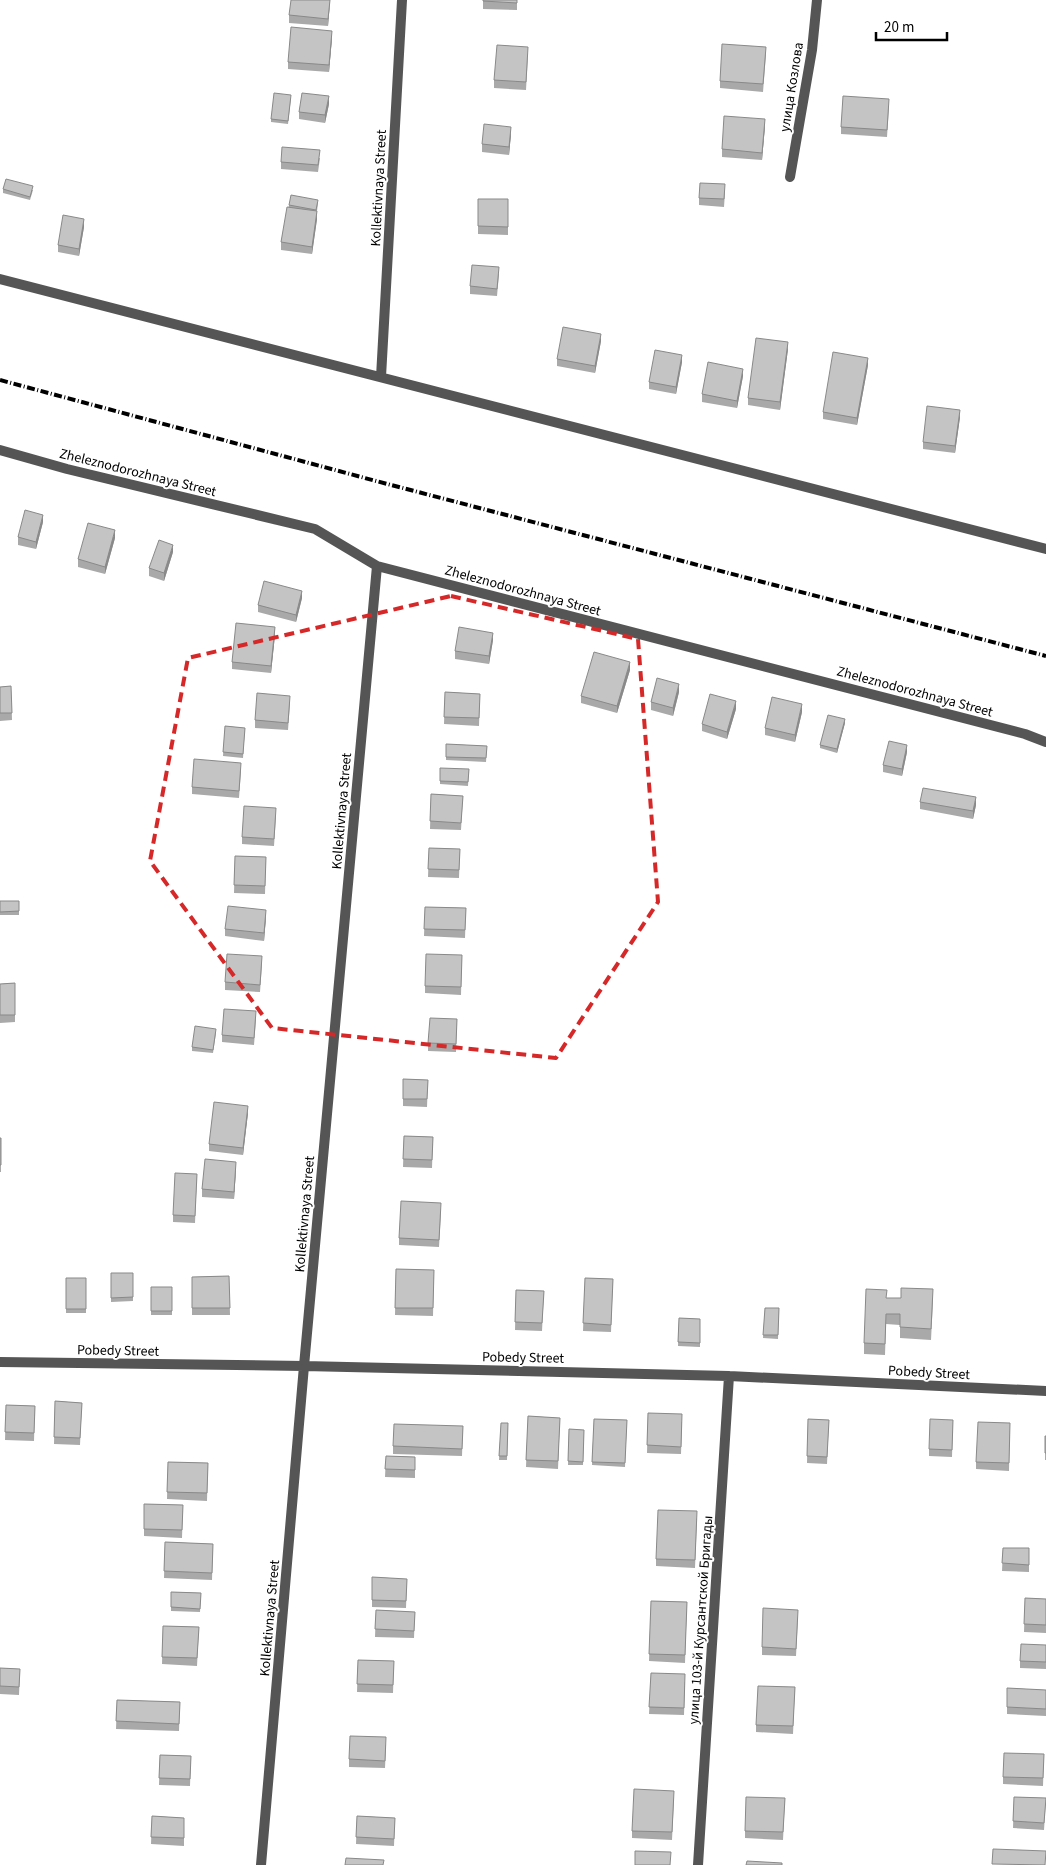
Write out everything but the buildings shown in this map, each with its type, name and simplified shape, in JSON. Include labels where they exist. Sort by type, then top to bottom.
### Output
[{"type":"street","name":"Kollektivnaya Street","points":[[381,378],[402,0]]},
{"type":"street","name":"улица Козлова","points":[[790,177],[812,50],[817,0]]},
{"type":"street","points":[[0,279],[1046,549]]},
{"type":"street","name":"Zheleznodorozhnaya Street","points":[[0,450],[67,469],[315,529],[377,566],[1025,734],[1046,742]]},
{"type":"street","name":"Kollektivnaya Street","points":[[261,1865],[304,1366],[377,566]]},
{"type":"street","name":"Pobedy Street","points":[[0,1362],[304,1366],[729,1376],[1046,1391]]},
{"type":"street","name":"улица 103-й Курсантской Бригады","points":[[698,1865],[729,1376]]},
{"type":"highlighted area","points":[[451,596],[638,639],[658,902],[556,1058],[272,1028],[150,861],[188,658]]},
{"type":"railway","points":[[0,380],[376,481],[1046,656]]}]
